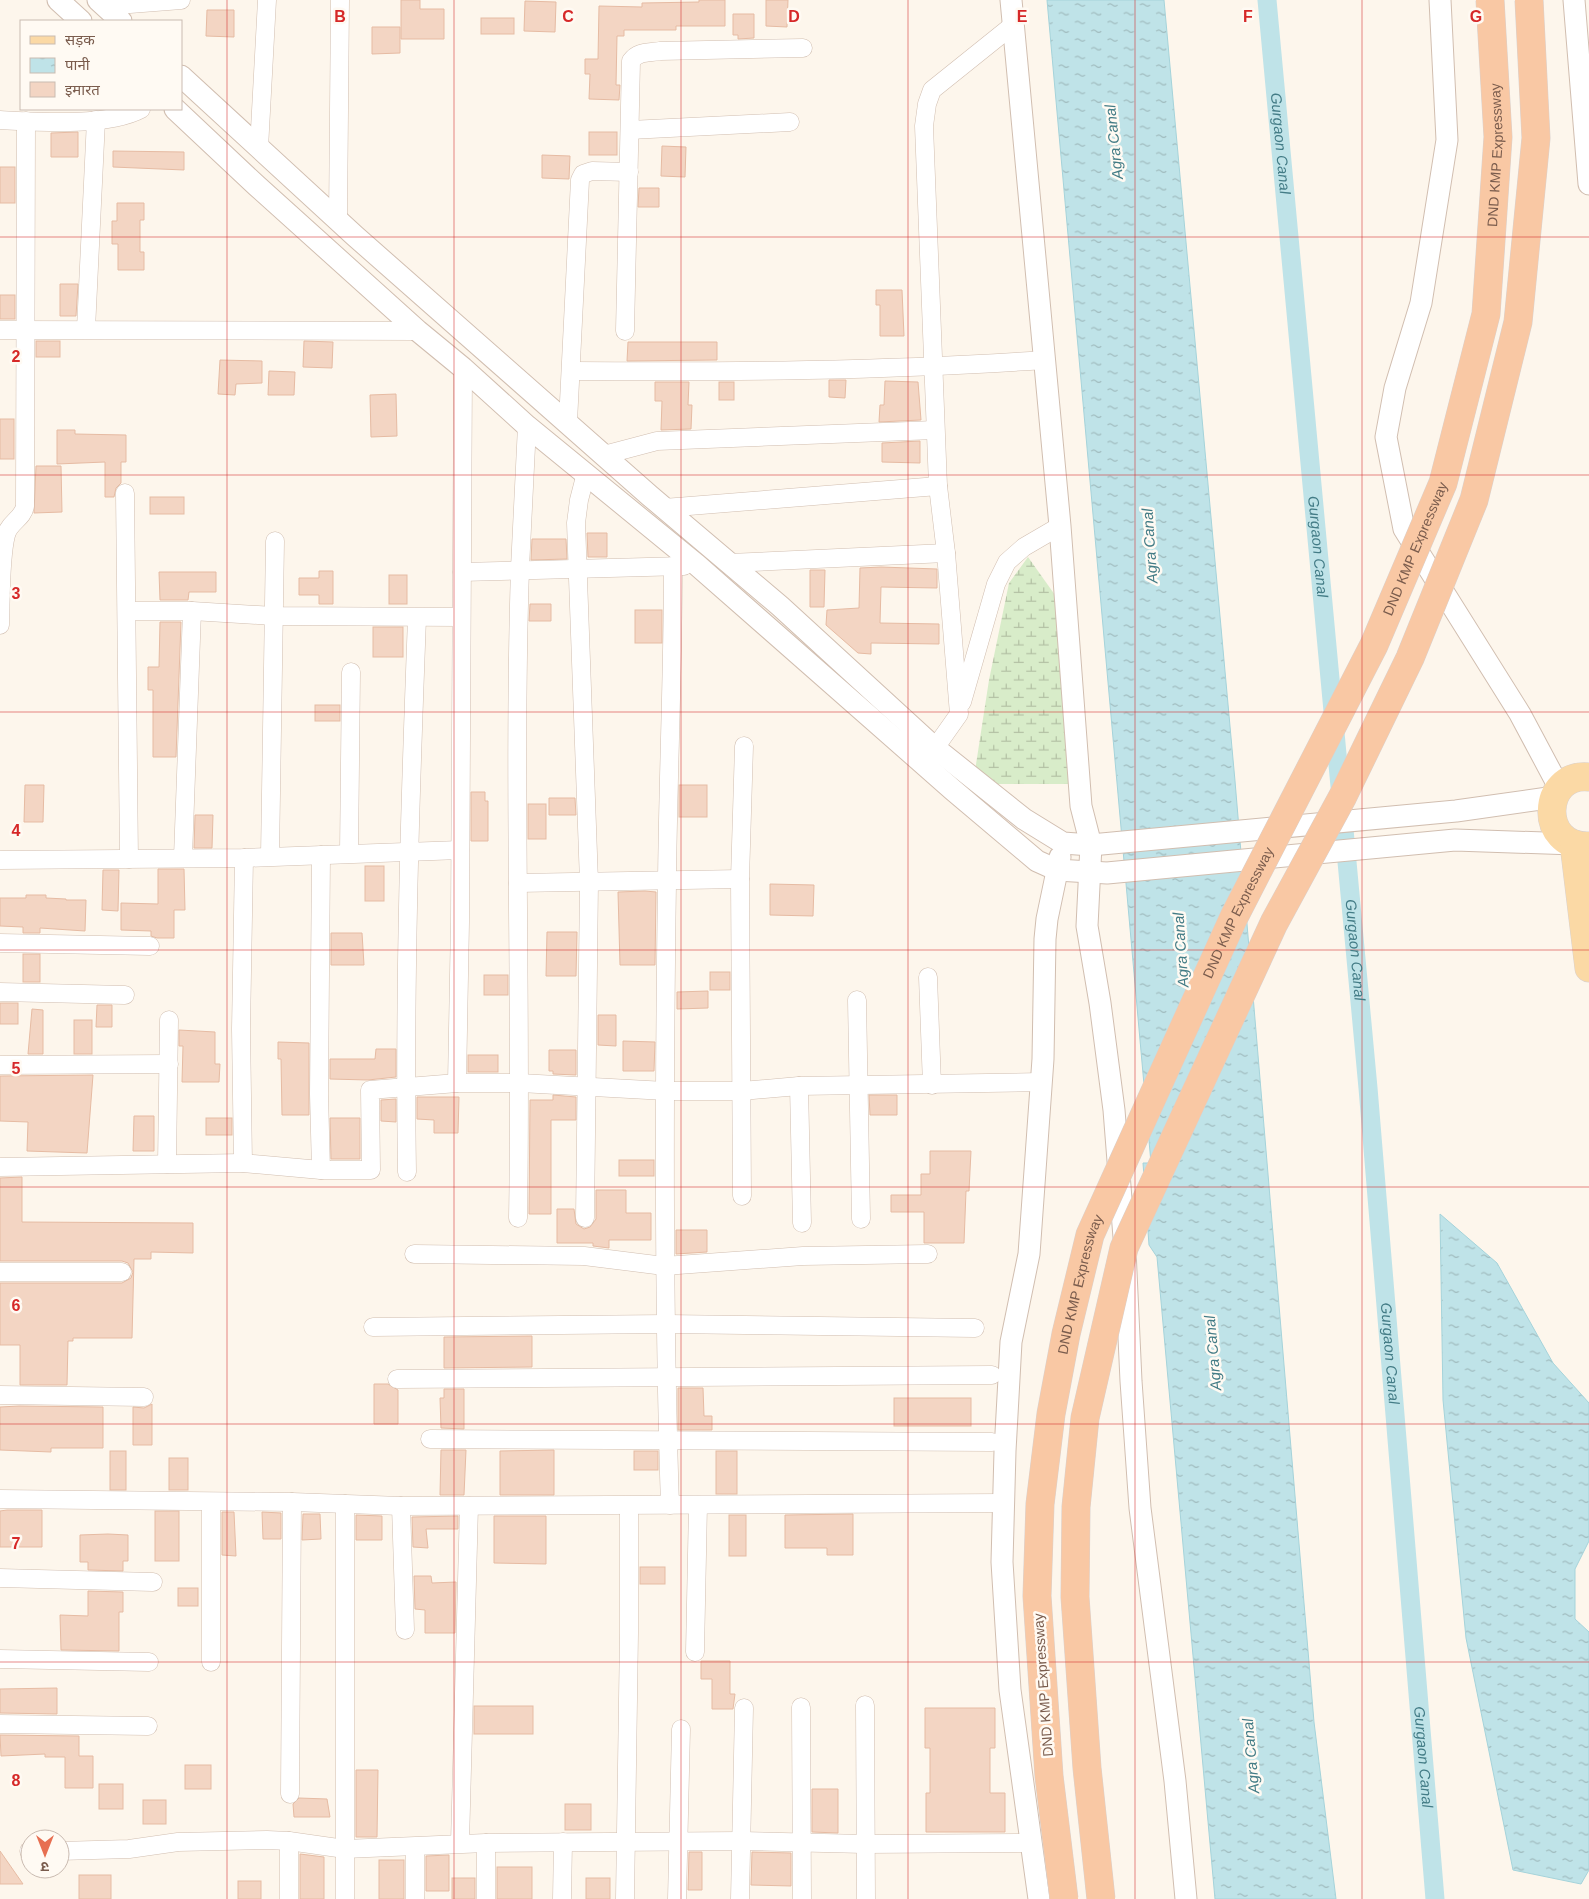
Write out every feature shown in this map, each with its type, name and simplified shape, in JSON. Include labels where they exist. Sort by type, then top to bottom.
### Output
[{"type":"highway","name":"DND KMP Expressway","points":[[1064,1899],[1048,1776],[1037,1596],[1040,1504],[1051,1414],[1066,1334],[1090,1235],[1234,918],[1374,645],[1443,483],[1486,314],[1498,137],[1490,0]]},
{"type":"highway","points":[[1101,1899],[1087,1768],[1075,1597],[1077,1498],[1085,1418],[1096,1369],[1124,1248],[1274,923],[1343,796],[1410,658],[1474,500],[1518,322],[1536,138],[1529,0]]},
{"type":"main road","points":[[1589,777],[1576,778],[1557,793],[1551,810],[1552,821],[1564,839],[1581,845],[1589,968]]},
{"type":"street","points":[[58,0],[80,20]]},
{"type":"street","points":[[101,3],[181,0]]},
{"type":"street","points":[[259,148],[267,0]]},
{"type":"street","points":[[338,221],[340,0]]},
{"type":"street","points":[[1011,0],[1060,526],[1081,806],[1099,844],[1098,873],[1087,926],[1100,1003],[1114,1110],[1140,1508],[1175,1781],[1186,1899]]},
{"type":"street","points":[[182,77],[338,221],[664,508],[780,606],[936,748],[1024,819],[1063,843],[1099,844],[1456,812],[1557,793],[1520,714],[1404,529],[1386,437],[1395,388],[1421,303],[1447,140],[1440,0]]},
{"type":"street","points":[[1574,0],[1589,184]]},
{"type":"street","points":[[101,3],[120,20]]},
{"type":"street","points":[[959,714],[946,553],[938,486],[924,126],[926,104],[932,90],[1014,25]]},
{"type":"street","points":[[625,331],[630,67],[635,56],[660,51],[804,48]]},
{"type":"street","points":[[0,120],[96,120],[118,118],[138,110]]},
{"type":"street","points":[[176,110],[257,186],[418,331],[463,368],[527,426],[697,565],[953,790],[1037,861],[1058,870],[1098,873],[1455,840],[1581,845]]},
{"type":"street","points":[[86,329],[96,120]]},
{"type":"street","points":[[0,625],[4,541],[9,526],[22,515],[25,506],[26,121]]},
{"type":"street","points":[[630,130],[790,122]]},
{"type":"street","points":[[568,422],[580,180],[583,174],[592,170],[628,172]]},
{"type":"street","points":[[0,330],[418,331]]},
{"type":"street","points":[[572,371],[737,373],[932,368],[1044,360]]},
{"type":"street","points":[[457,1083],[463,368]]},
{"type":"street","points":[[518,1218],[520,1083],[518,883],[520,570],[527,426]]},
{"type":"street","points":[[604,455],[657,441],[935,430]]},
{"type":"street","points":[[584,1218],[588,1088],[589,882],[576,512],[586,473]]},
{"type":"street","points":[[664,508],[938,486]]},
{"type":"street","points":[[125,493],[128,611],[129,860]]},
{"type":"street","points":[[936,748],[959,714],[994,592],[1007,562],[1024,547],[1060,526]]},
{"type":"street","points":[[270,856],[275,541]]},
{"type":"street","points":[[729,563],[946,553]]},
{"type":"street","points":[[462,572],[697,565]]},
{"type":"street","points":[[670,1505],[667,1324],[664,1266],[667,882],[673,678],[673,566]]},
{"type":"street","points":[[128,611],[192,611],[274,616],[462,618]]},
{"type":"street","points":[[183,857],[192,611]]},
{"type":"street","points":[[408,1172],[405,1087],[408,851],[417,618]]},
{"type":"street","points":[[349,853],[351,672]]},
{"type":"street","points":[[742,1196],[740,879],[744,746]]},
{"type":"street","points":[[1039,1899],[1010,1690],[1002,1562],[1004,1503],[1011,1342],[1029,1254],[1041,1082],[1047,919],[1063,843],[1081,806]]},
{"type":"street","points":[[0,860],[244,858],[460,850]]},
{"type":"street","points":[[321,855],[319,1094],[321,1170]]},
{"type":"street","points":[[243,1162],[241,1029],[244,858]]},
{"type":"street","points":[[518,883],[667,882],[740,879]]},
{"type":"street","points":[[0,943],[150,946]]},
{"type":"street","points":[[928,977],[932,1085]]},
{"type":"street","points":[[0,992],[125,995]]},
{"type":"street","points":[[857,1000],[857,1086],[861,1219]]},
{"type":"street","points":[[167,1164],[169,1020]]},
{"type":"street","points":[[0,1065],[169,1064]]},
{"type":"street","points":[[0,1167],[243,1162],[321,1170],[371,1170],[370,1090],[405,1087],[457,1083],[520,1083],[666,1091],[742,1091],[799,1086],[1041,1082]]},
{"type":"street","points":[[799,1086],[802,1223]]},
{"type":"street","points":[[414,1254],[584,1256],[664,1266],[804,1256],[928,1254]]},
{"type":"street","points":[[0,1272],[122,1272]]},
{"type":"street","points":[[374,1327],[667,1324],[975,1328]]},
{"type":"street","points":[[397,1378],[992,1375]]},
{"type":"street","points":[[0,1395],[144,1396]]},
{"type":"street","points":[[430,1439],[992,1442]]},
{"type":"street","points":[[0,1499],[292,1502],[401,1506],[1004,1503]]},
{"type":"street","points":[[211,1662],[212,1502]]},
{"type":"street","points":[[290,1794],[292,1502]]},
{"type":"street","points":[[344,1504],[345,1899]]},
{"type":"street","points":[[695,1652],[698,1505]]},
{"type":"street","points":[[401,1506],[405,1630]]},
{"type":"street","points":[[460,1843],[469,1506]]},
{"type":"street","points":[[625,1899],[629,1633],[628,1506]]},
{"type":"street","points":[[0,1578],[153,1582]]},
{"type":"street","points":[[0,1659],[149,1662]]},
{"type":"street","points":[[865,1705],[864,1844],[866,1899]]},
{"type":"street","points":[[801,1707],[802,1899]]},
{"type":"street","points":[[740,1899],[744,1708]]},
{"type":"street","points":[[0,1724],[148,1726]]},
{"type":"street","points":[[678,1899],[677,1843],[681,1729]]},
{"type":"street","points":[[70,1851],[129,1849],[178,1842],[289,1841],[345,1849],[460,1843],[563,1842],[625,1844],[741,1841],[864,1844],[1032,1843]]},
{"type":"street","points":[[289,1841],[289,1899]]},
{"type":"street","points":[[562,1899],[563,1842]]},
{"type":"street","points":[[486,1843],[486,1899]]},
{"type":"street","points":[[415,1846],[415,1899]]},
{"type":"green space","points":[[1028,557],[1055,595],[1074,784],[973,784],[989,680],[1009,583]]},
{"type":"water","name":"Agra Canal","points":[[1047,0],[1164,0],[1235,781],[1314,1722],[1336,1899],[1215,1899],[1157,1257],[1149,1245],[1143,1163],[1151,1163]]},
{"type":"water","points":[[1440,1214],[1497,1263],[1553,1363],[1589,1403],[1589,1541],[1575,1569],[1575,1619],[1589,1632],[1589,1870],[1581,1884],[1513,1870],[1466,1638],[1443,1400]]},
{"type":"building","points":[[401,0],[420,0],[420,9],[444,9],[444,39],[401,39]]},
{"type":"building","points":[[699,0],[725,0],[725,26],[676,26],[676,30],[624,30],[624,36],[617,36],[616,85],[620,85],[619,100],[589,99],[590,74],[585,74],[585,59],[598,59],[599,6],[642,7],[642,3],[699,2]]},
{"type":"building","points":[[766,0],[788,0],[787,27],[766,26]]},
{"type":"building","points":[[525,1],[556,2],[555,32],[524,31]]},
{"type":"building","points":[[207,10],[234,10],[234,37],[206,36]]},
{"type":"building","points":[[733,14],[754,14],[754,38],[738,39],[738,35],[733,35]]},
{"type":"building","points":[[481,18],[514,18],[514,34],[481,34]]},
{"type":"building","points":[[372,27],[400,27],[400,53],[372,54]]},
{"type":"building","points":[[78,132],[78,157],[51,157],[51,133]]},
{"type":"building","points":[[589,132],[617,132],[617,155],[589,155]]},
{"type":"building","points":[[662,146],[686,147],[685,177],[661,176]]},
{"type":"building","points":[[113,151],[184,152],[184,170],[113,167]]},
{"type":"building","points":[[542,155],[570,156],[569,179],[542,178]]},
{"type":"building","points":[[0,167],[15,167],[15,203],[0,203]]},
{"type":"building","points":[[639,188],[659,188],[659,207],[638,207]]},
{"type":"building","points":[[117,203],[144,203],[144,220],[140,220],[140,252],[144,252],[144,270],[118,270],[118,244],[112,244],[112,221],[117,221]]},
{"type":"building","points":[[60,284],[78,284],[76,316],[60,316]]},
{"type":"building","points":[[876,290],[902,290],[904,336],[880,336],[880,305],[876,305]]},
{"type":"building","points":[[0,295],[15,295],[15,319],[0,319]]},
{"type":"building","points":[[36,341],[60,341],[60,357],[36,357]]},
{"type":"building","points":[[304,341],[333,342],[332,368],[303,367]]},
{"type":"building","points":[[628,342],[717,342],[717,360],[627,361]]},
{"type":"building","points":[[220,360],[262,361],[262,383],[236,384],[235,395],[218,394]]},
{"type":"building","points":[[269,371],[295,372],[294,395],[268,395]]},
{"type":"building","points":[[829,380],[846,380],[845,398],[829,397]]},
{"type":"building","points":[[885,381],[918,382],[921,420],[879,422],[880,405],[884,405]]},
{"type":"building","points":[[655,382],[689,382],[688,405],[692,405],[691,429],[661,430],[662,401],[655,401]]},
{"type":"building","points":[[719,382],[734,382],[734,400],[719,400]]},
{"type":"building","points":[[396,394],[397,436],[371,437],[370,395]]},
{"type":"building","points":[[0,419],[14,419],[14,459],[0,459]]},
{"type":"building","points":[[57,430],[75,430],[75,434],[126,435],[126,462],[121,462],[121,483],[116,488],[114,497],[105,497],[105,462],[57,464]]},
{"type":"building","points":[[920,441],[920,463],[882,462],[882,443]]},
{"type":"building","points":[[36,466],[61,466],[62,512],[34,513]]},
{"type":"building","points":[[150,497],[184,497],[184,514],[150,514]]},
{"type":"building","points":[[587,533],[607,533],[607,557],[588,557]]},
{"type":"building","points":[[532,539],[566,539],[567,559],[531,560]]},
{"type":"building","points":[[860,568],[937,569],[937,588],[881,587],[880,623],[939,624],[939,644],[871,643],[871,654],[858,653],[826,625],[827,610],[859,608]]},
{"type":"building","points":[[810,570],[825,570],[824,607],[810,607]]},
{"type":"building","points":[[319,571],[333,571],[333,604],[319,604],[319,595],[299,595],[299,578],[319,578]]},
{"type":"building","points":[[159,572],[216,572],[216,592],[189,592],[188,600],[160,600]]},
{"type":"building","points":[[389,575],[407,575],[407,604],[389,604]]},
{"type":"building","points":[[530,604],[551,604],[551,621],[529,621]]},
{"type":"building","points":[[635,610],[662,610],[662,643],[635,643]]},
{"type":"building","points":[[160,622],[181,622],[176,757],[153,757],[153,690],[148,690],[148,667],[159,667]]},
{"type":"building","points":[[373,627],[403,627],[403,657],[373,657]]},
{"type":"building","points":[[315,705],[340,705],[340,721],[315,721]]},
{"type":"building","points":[[25,785],[44,785],[43,822],[24,822]]},
{"type":"building","points":[[679,785],[707,785],[707,817],[679,817]]},
{"type":"building","points":[[471,792],[485,792],[485,801],[488,801],[488,841],[471,841]]},
{"type":"building","points":[[549,798],[575,798],[576,815],[549,815]]},
{"type":"building","points":[[528,804],[546,804],[546,839],[528,839]]},
{"type":"building","points":[[195,815],[213,815],[212,848],[194,848]]},
{"type":"building","points":[[365,866],[384,866],[384,901],[365,901]]},
{"type":"building","points":[[158,869],[184,869],[185,910],[174,910],[174,938],[157,938],[151,936],[151,931],[121,930],[121,903],[158,904]]},
{"type":"building","points":[[103,870],[119,870],[118,911],[102,910]]},
{"type":"building","points":[[770,884],[814,885],[813,916],[770,915]]},
{"type":"building","points":[[618,892],[656,892],[655,965],[620,965]]},
{"type":"building","points":[[26,895],[46,895],[46,898],[66,900],[86,900],[85,931],[40,928],[40,933],[23,933],[23,927],[0,926],[0,898],[26,898]]},
{"type":"building","points":[[547,932],[577,932],[576,976],[546,976]]},
{"type":"building","points":[[331,933],[362,933],[364,965],[331,965]]},
{"type":"building","points":[[23,954],[40,954],[40,982],[23,982]]},
{"type":"building","points":[[710,972],[730,972],[730,990],[710,990]]},
{"type":"building","points":[[484,975],[508,975],[508,995],[484,995]]},
{"type":"building","points":[[708,991],[708,1008],[677,1009],[677,992]]},
{"type":"building","points":[[0,1003],[18,1003],[18,1024],[0,1024]]},
{"type":"building","points":[[97,1005],[112,1005],[112,1027],[96,1027]]},
{"type":"building","points":[[32,1009],[43,1010],[43,1054],[28,1054]]},
{"type":"building","points":[[598,1015],[616,1015],[616,1046],[598,1045]]},
{"type":"building","points":[[74,1020],[92,1020],[92,1054],[74,1054]]},
{"type":"building","points":[[179,1030],[215,1032],[215,1064],[220,1064],[219,1082],[182,1082],[183,1046],[179,1046]]},
{"type":"building","points":[[623,1041],[655,1042],[654,1071],[623,1071]]},
{"type":"building","points":[[278,1042],[309,1043],[309,1115],[282,1115],[281,1059],[278,1059]]},
{"type":"building","points":[[376,1049],[396,1049],[396,1077],[368,1080],[330,1079],[330,1059],[375,1059]]},
{"type":"building","points":[[549,1050],[576,1050],[576,1075],[553,1074],[553,1071],[549,1071]]},
{"type":"building","points":[[468,1055],[498,1055],[498,1072],[468,1072]]},
{"type":"building","points":[[93,1075],[87,1153],[27,1151],[28,1122],[0,1121],[0,1076]]},
{"type":"building","points":[[553,1095],[576,1097],[576,1120],[551,1120],[551,1214],[529,1214],[530,1100],[553,1100]]},
{"type":"building","points":[[869,1095],[897,1095],[897,1115],[870,1115]]},
{"type":"building","points":[[417,1097],[459,1097],[458,1133],[434,1133],[434,1120],[417,1119]]},
{"type":"building","points":[[396,1099],[396,1122],[381,1121],[381,1100]]},
{"type":"building","points":[[134,1116],[154,1116],[154,1151],[133,1151]]},
{"type":"building","points":[[206,1118],[232,1118],[232,1135],[206,1135]]},
{"type":"building","points":[[330,1118],[360,1118],[360,1159],[331,1159]]},
{"type":"building","points":[[930,1151],[971,1151],[969,1191],[966,1191],[964,1243],[924,1243],[924,1212],[891,1212],[891,1195],[921,1195],[921,1174],[930,1174]]},
{"type":"building","points":[[619,1160],[654,1160],[654,1176],[619,1176]]},
{"type":"building","points":[[22,1177],[22,1222],[193,1223],[193,1253],[151,1252],[151,1259],[134,1259],[132,1338],[73,1338],[73,1341],[68,1341],[67,1385],[20,1385],[20,1345],[0,1345],[0,1283],[122,1283],[131,1278],[133,1272],[128,1263],[122,1261],[0,1261],[0,1178]]},
{"type":"building","points":[[596,1190],[626,1190],[626,1213],[651,1213],[651,1240],[609,1240],[609,1248],[593,1246],[593,1243],[557,1243],[557,1209],[574,1209],[576,1224],[584,1229],[590,1227],[596,1219]]},
{"type":"building","points":[[676,1230],[707,1230],[707,1252],[676,1254]]},
{"type":"building","points":[[532,1336],[532,1367],[444,1368],[444,1337]]},
{"type":"building","points":[[374,1384],[388,1384],[398,1390],[398,1424],[374,1424]]},
{"type":"building","points":[[678,1388],[703,1388],[704,1416],[712,1416],[712,1430],[678,1430]]},
{"type":"building","points":[[444,1389],[464,1389],[464,1429],[441,1428],[440,1398],[444,1398]]},
{"type":"building","points":[[894,1398],[971,1398],[971,1426],[894,1426]]},
{"type":"building","points":[[152,1404],[152,1445],[133,1445],[133,1407],[144,1408]]},
{"type":"building","points":[[0,1407],[103,1407],[103,1448],[51,1448],[51,1452],[0,1450]]},
{"type":"building","points":[[441,1450],[466,1450],[464,1495],[440,1495]]},
{"type":"building","points":[[554,1450],[554,1495],[500,1495],[500,1451]]},
{"type":"building","points":[[110,1451],[126,1451],[126,1490],[110,1490]]},
{"type":"building","points":[[634,1451],[658,1451],[658,1470],[634,1470]]},
{"type":"building","points":[[716,1451],[737,1451],[737,1494],[716,1494]]},
{"type":"building","points":[[169,1458],[188,1458],[188,1490],[169,1490]]},
{"type":"building","points":[[42,1510],[42,1547],[0,1547],[0,1511]]},
{"type":"building","points":[[155,1511],[179,1511],[179,1561],[155,1561]]},
{"type":"building","points":[[222,1512],[234,1512],[236,1556],[222,1555]]},
{"type":"building","points":[[262,1512],[281,1513],[281,1539],[263,1539]]},
{"type":"building","points":[[303,1514],[320,1514],[321,1539],[302,1540]]},
{"type":"building","points":[[853,1514],[853,1555],[827,1555],[827,1548],[785,1548],[785,1515]]},
{"type":"building","points":[[356,1515],[382,1516],[382,1540],[356,1540]]},
{"type":"building","points":[[729,1515],[746,1515],[746,1556],[729,1556]]},
{"type":"building","points":[[458,1516],[458,1529],[426,1529],[428,1548],[413,1547],[412,1517]]},
{"type":"building","points":[[494,1516],[546,1516],[546,1564],[494,1563]]},
{"type":"building","points":[[80,1535],[128,1535],[128,1561],[123,1561],[123,1571],[88,1570],[88,1562],[80,1562]]},
{"type":"building","points":[[640,1567],[665,1567],[665,1584],[640,1584]]},
{"type":"building","points":[[414,1576],[431,1576],[432,1583],[456,1582],[455,1633],[425,1633],[425,1610],[415,1609]]},
{"type":"building","points":[[178,1588],[198,1588],[198,1606],[178,1606]]},
{"type":"building","points":[[88,1591],[123,1592],[123,1612],[119,1612],[119,1651],[61,1650],[60,1615],[88,1616]]},
{"type":"building","points":[[701,1661],[730,1661],[730,1694],[735,1694],[733,1709],[712,1709],[712,1679],[701,1679]]},
{"type":"building","points":[[57,1688],[57,1714],[0,1713],[0,1689]]},
{"type":"building","points":[[474,1706],[533,1706],[533,1734],[474,1734]]},
{"type":"building","points":[[925,1708],[995,1708],[995,1748],[990,1748],[990,1793],[1005,1793],[1005,1832],[926,1832],[926,1793],[930,1793],[930,1748],[925,1748]]},
{"type":"building","points":[[0,1735],[79,1736],[79,1756],[93,1756],[93,1788],[65,1788],[65,1757],[45,1757],[45,1754],[1,1756]]},
{"type":"building","points":[[185,1765],[211,1765],[211,1789],[185,1789]]},
{"type":"building","points":[[356,1770],[378,1770],[377,1837],[356,1837]]},
{"type":"building","points":[[99,1784],[123,1784],[123,1809],[99,1809]]},
{"type":"building","points":[[812,1789],[838,1789],[838,1833],[812,1832]]},
{"type":"building","points":[[299,1798],[327,1799],[330,1817],[294,1817],[293,1804]]},
{"type":"building","points":[[143,1800],[166,1800],[166,1824],[143,1824]]},
{"type":"building","points":[[565,1804],[591,1804],[591,1830],[565,1830]]},
{"type":"building","points":[[0,1851],[23,1884],[0,1884]]},
{"type":"building","points":[[689,1852],[702,1852],[702,1890],[688,1890]]},
{"type":"building","points":[[752,1852],[791,1853],[791,1886],[751,1885]]},
{"type":"building","points":[[300,1854],[324,1857],[324,1899],[300,1899]]},
{"type":"building","points":[[449,1855],[449,1891],[426,1891],[426,1856]]},
{"type":"building","points":[[379,1860],[404,1860],[404,1899],[379,1899]]},
{"type":"building","points":[[497,1867],[532,1867],[532,1899],[497,1899]]},
{"type":"building","points":[[79,1875],[111,1875],[111,1899],[79,1899]]},
{"type":"building","points":[[452,1878],[475,1878],[475,1899],[452,1899]]},
{"type":"building","points":[[586,1878],[610,1878],[610,1899],[586,1899]]},
{"type":"building","points":[[238,1881],[261,1881],[261,1899],[238,1899]]},
{"type":"waterway","name":"Gurgaon Canal","points":[[1267,0],[1368,1088],[1435,1899]]}]
